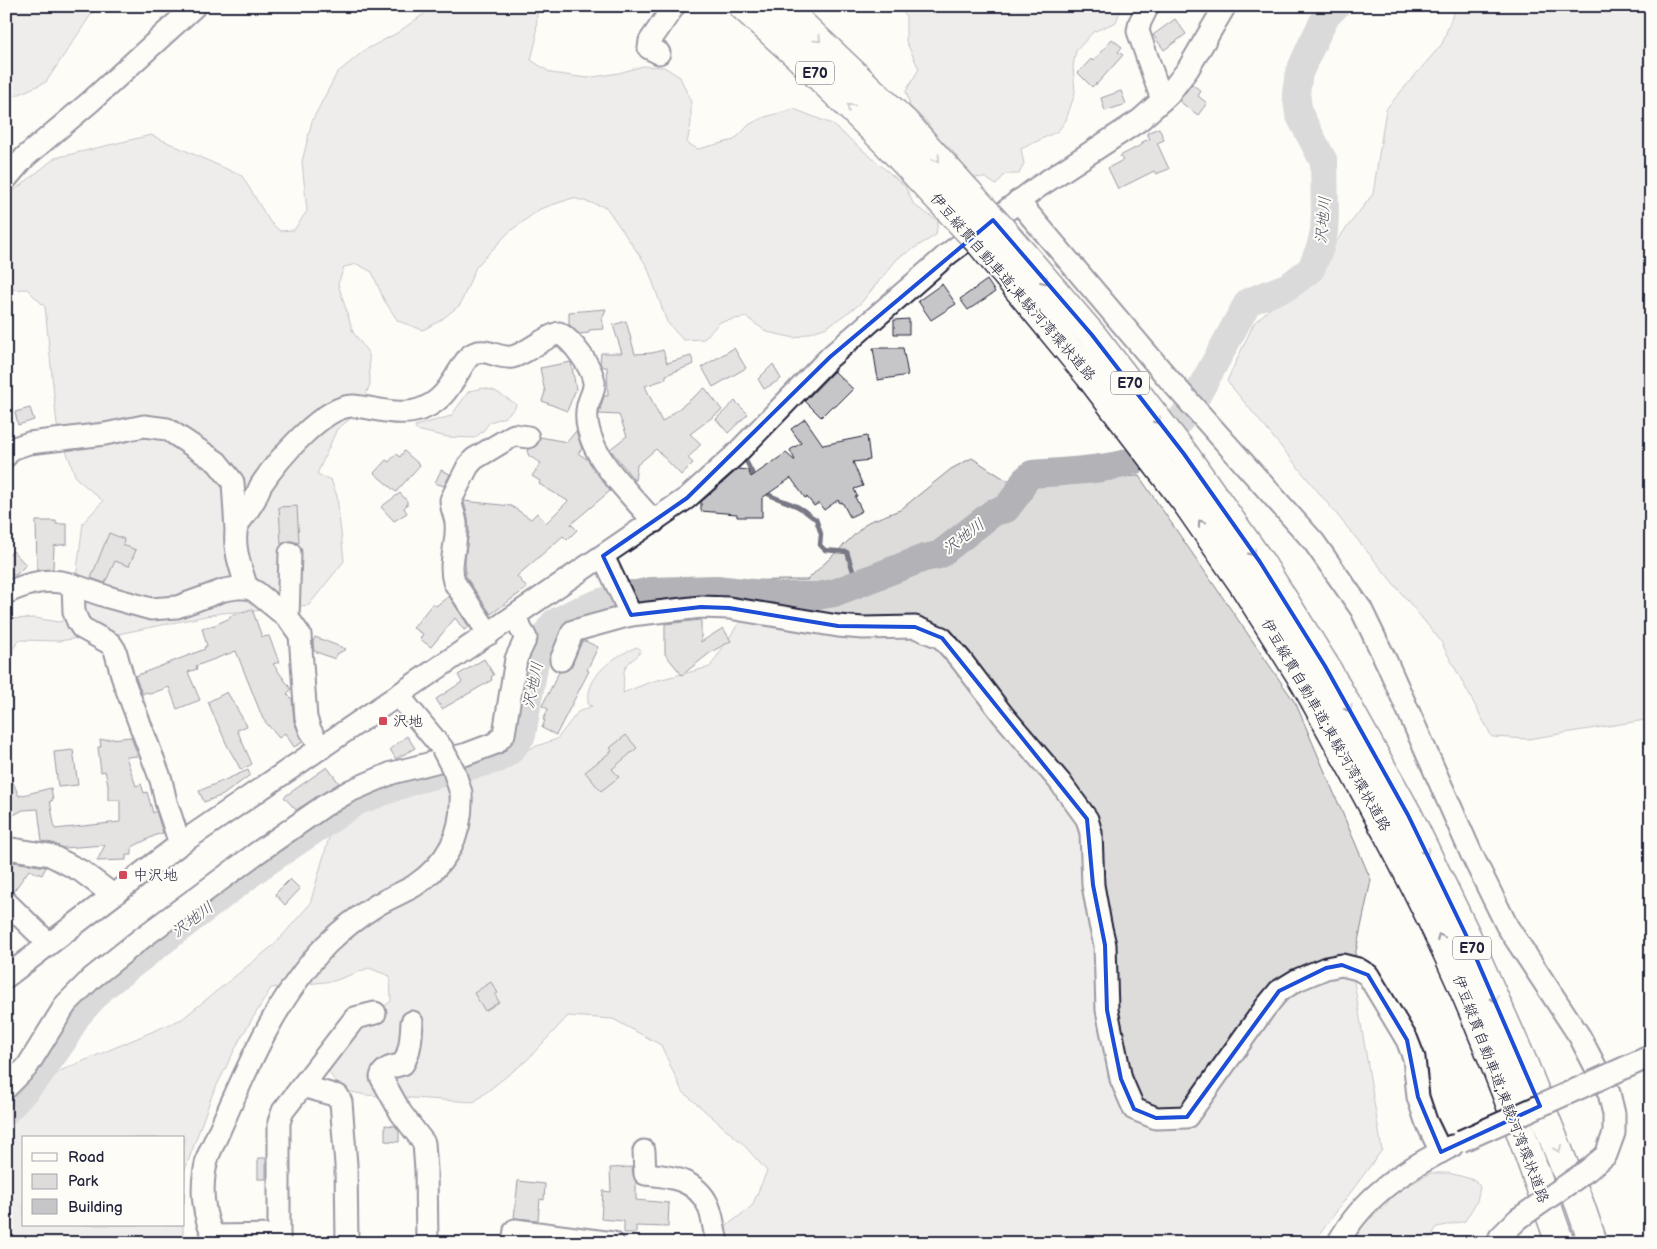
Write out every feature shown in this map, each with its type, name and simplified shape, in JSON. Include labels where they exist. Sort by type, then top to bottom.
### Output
[{"type":"highway","name":"伊豆縦貫自動車道;東駿河湾環状道路","points":[[743,6],[796,54],[895,132],[1002,230],[1104,350],[1201,477],[1260,562],[1315,673],[1389,834],[1444,945],[1495,1064],[1560,1243]]},
{"type":"highway","name":"伊豆縦貫自動車道;東駿河湾環状道路","points":[[782,6],[895,132]]},
{"type":"highway","name":"伊豆縦貫自動車道;東駿河湾環状道路","points":[[1315,673],[1408,815],[1467,936],[1524,1065],[1594,1243]]},
{"type":"street","points":[[6,179],[25,158],[90,102],[195,6]]},
{"type":"street","points":[[659,53],[649,48],[650,41],[674,6]]},
{"type":"street","points":[[1148,6],[1138,31],[1162,100]]},
{"type":"street","points":[[6,977],[48,943],[180,844],[687,498],[734,456],[830,357],[948,254],[1018,201],[1140,120],[1162,100],[1188,69],[1225,6]]},
{"type":"street","points":[[1018,201],[1167,377],[1314,542],[1361,609],[1388,663],[1471,853],[1507,926],[1580,1037],[1609,1093],[1614,1114],[1614,1133],[1606,1155],[1588,1170],[1518,1219],[1500,1237],[1498,1243]]},
{"type":"street","points":[[236,530],[260,486],[282,457],[309,430],[333,411],[345,406],[397,413],[418,410],[440,398],[451,386],[465,360],[473,354],[482,351],[512,357],[559,333],[566,337],[579,353],[592,374],[594,384],[587,418],[592,441],[597,452],[607,467],[654,522]]},
{"type":"street","points":[[6,456],[12,449],[29,443],[105,434],[144,426],[167,429],[217,462],[233,482],[236,542],[247,588]]},
{"type":"street","points":[[490,634],[454,582],[451,573],[456,533],[451,500],[468,466],[474,459],[514,435],[528,438]]},
{"type":"street","points":[[288,618],[290,553]]},
{"type":"street","points":[[604,556],[625,603]]},
{"type":"street","points":[[6,593],[34,582],[48,581],[73,585],[151,609],[177,607],[224,590],[247,588],[267,599],[288,618],[300,635],[306,718],[310,730],[321,748]]},
{"type":"street","points":[[73,585],[74,612],[78,622],[82,628],[111,644],[115,650],[124,682],[161,780],[180,844]]},
{"type":"street","points":[[561,660],[573,632],[625,603],[730,608],[838,626],[863,628],[915,627],[942,638],[1003,715],[1060,782],[1087,819],[1091,833],[1093,885],[1106,945],[1107,1010],[1121,1079],[1134,1109],[1156,1118],[1187,1117],[1279,991],[1297,980],[1326,968],[1342,965],[1358,969],[1368,975],[1407,1040],[1414,1058],[1418,1097],[1426,1121],[1441,1152]]},
{"type":"street","points":[[6,1088],[26,1067],[66,1004],[92,978],[142,938],[254,855],[324,806],[350,791],[392,773],[467,754],[496,743],[504,734],[516,659],[526,638],[514,617]]},
{"type":"street","points":[[375,1013],[355,1018],[302,1086],[284,1111],[279,1122],[279,1239],[215,1239],[205,1209],[203,1173],[208,1156],[268,1025],[302,972],[327,944],[350,924],[377,905],[425,878],[445,858],[460,823],[461,793],[454,772],[442,748],[398,695]]},
{"type":"street","points":[[6,848],[50,855],[81,872],[113,895]]},
{"type":"street","points":[[6,902],[48,943]]},
{"type":"street","points":[[412,1022],[406,1059],[403,1064],[387,1068],[383,1072],[382,1077],[401,1113],[424,1143],[427,1243]]},
{"type":"street","points":[[1338,1243],[1358,1213],[1379,1190],[1408,1169],[1461,1141],[1651,1056]]},
{"type":"street","points":[[302,1086],[338,1096],[341,1102],[346,1165],[347,1243]]},
{"type":"street","points":[[644,1151],[645,1174],[684,1180],[708,1204],[716,1243]]},
{"type":"street","points":[[513,1243],[515,1230],[613,1243]]},
{"type":"highlighted area","points":[[993,220],[1092,335],[1184,454],[1260,562],[1325,666],[1408,815],[1467,937],[1540,1106],[1441,1152],[1418,1097],[1407,1040],[1368,975],[1342,965],[1326,968],[1279,991],[1187,1117],[1156,1118],[1134,1109],[1121,1079],[1107,1010],[1105,945],[1093,885],[1087,819],[942,638],[915,627],[838,626],[729,608],[701,607],[631,615],[603,556],[687,498],[830,357]]},
{"type":"green space","points":[[6,6],[99,6],[94,10],[46,82],[6,100]]},
{"type":"green space","points":[[435,6],[550,6],[537,13],[536,40],[531,60],[551,73],[587,78],[619,73],[643,66],[664,67],[680,77],[691,102],[691,123],[687,143],[698,149],[734,140],[750,124],[765,117],[794,109],[832,124],[905,186],[914,205],[938,221],[936,235],[898,258],[860,304],[827,327],[795,338],[767,332],[746,317],[720,322],[704,339],[683,340],[667,322],[647,266],[606,207],[573,198],[540,209],[509,232],[476,267],[460,305],[441,320],[423,330],[398,321],[384,300],[372,272],[357,264],[344,267],[338,284],[353,332],[369,354],[370,384],[359,412],[337,429],[317,474],[331,480],[337,496],[344,561],[309,605],[221,613],[108,636],[96,635],[59,641],[19,640],[11,652],[13,688],[6,689],[6,619],[35,618],[58,622],[65,620],[75,586],[83,523],[103,501],[76,478],[57,425],[45,307],[27,289],[6,290],[6,197],[55,158],[151,135],[242,176],[270,222],[280,231],[294,230],[307,211],[302,162],[312,121],[337,73],[365,50],[397,33]]},
{"type":"green space","points":[[898,6],[1122,6],[1116,22],[1093,32],[1076,51],[1073,66],[1075,93],[1066,120],[1058,131],[1021,149],[1024,164],[1019,174],[1005,174],[996,185],[986,178],[972,177],[951,149],[938,138],[926,121],[910,106],[906,91],[919,69],[906,41],[906,16]]},
{"type":"green space","points":[[1456,6],[1651,6],[1651,723],[1645,720],[1528,739],[1492,737],[1440,640],[1227,381],[1254,323],[1317,266],[1373,194],[1386,109],[1442,44]]},
{"type":"green space","points":[[484,388],[495,391],[516,404],[515,408],[505,417],[490,422],[474,438],[448,437],[416,430],[415,426],[451,416],[469,391]]},
{"type":"green space","points":[[972,458],[1006,480],[1139,476],[1296,704],[1371,880],[1352,970],[1382,1150],[1313,1243],[726,1243],[724,1228],[752,1206],[767,1171],[742,1143],[682,1091],[661,1045],[613,1019],[568,1016],[527,1060],[474,1102],[366,1095],[342,1090],[327,1070],[356,1029],[391,1001],[390,976],[369,968],[334,981],[271,988],[240,1039],[212,1095],[185,1170],[185,1136],[22,1136],[22,1226],[183,1226],[183,1243],[6,1243],[6,1119],[60,1071],[182,1019],[275,944],[310,904],[332,827],[422,786],[557,739],[578,712],[592,706],[588,705],[591,685],[602,669],[619,656],[637,647],[641,650],[625,668],[623,693],[650,682],[710,667],[748,609],[636,609],[624,581],[807,580],[868,522],[900,510],[951,469]]},
{"type":"green space","points":[[1431,1173],[1449,1173],[1475,1180],[1480,1187],[1477,1201],[1465,1221],[1437,1227],[1427,1243],[1348,1243],[1354,1232],[1384,1207],[1396,1192]]},
{"type":"building","points":[[1175,19],[1186,34],[1164,50],[1153,35]]},
{"type":"building","points":[[1112,39],[1122,47],[1118,52],[1123,55],[1092,87],[1078,73],[1091,59],[1093,61]]},
{"type":"building","points":[[1192,84],[1201,91],[1198,96],[1207,103],[1198,115],[1179,101]]},
{"type":"building","points":[[1121,91],[1126,104],[1105,111],[1101,98]]},
{"type":"building","points":[[1159,128],[1164,140],[1157,143],[1169,169],[1156,174],[1154,171],[1118,189],[1108,168],[1123,160],[1120,156],[1150,139],[1147,133]]},
{"type":"building","points":[[987,280],[995,292],[968,310],[960,299]]},
{"type":"building","points":[[942,284],[956,304],[931,320],[918,301]]},
{"type":"building","points":[[606,309],[602,319],[604,329],[589,330],[589,333],[579,334],[569,324],[569,312]]},
{"type":"building","points":[[909,319],[909,334],[894,334],[894,320]]},
{"type":"building","points":[[626,321],[635,354],[663,350],[667,363],[691,356],[694,364],[666,375],[666,379],[645,386],[662,422],[705,388],[722,410],[690,434],[701,444],[688,458],[693,463],[681,475],[656,449],[637,465],[635,481],[610,449],[627,436],[619,415],[599,414],[604,396],[608,396],[607,367],[602,367],[600,363],[601,353],[622,353],[613,325]]},
{"type":"building","points":[[734,348],[746,368],[713,387],[702,367]]},
{"type":"building","points":[[873,348],[903,348],[908,375],[878,380]]},
{"type":"building","points":[[571,362],[576,389],[567,411],[542,401],[545,392],[540,368]]},
{"type":"building","points":[[773,364],[781,379],[764,389],[758,379]]},
{"type":"building","points":[[834,371],[853,389],[836,406],[832,406],[821,417],[805,401]]},
{"type":"building","points":[[735,401],[748,414],[728,433],[716,419]]},
{"type":"building","points":[[30,408],[34,420],[18,425],[15,412]]},
{"type":"building","points":[[805,419],[823,445],[867,436],[870,460],[853,462],[863,486],[854,489],[857,496],[855,497],[862,511],[850,517],[842,502],[840,503],[838,500],[824,510],[819,503],[814,506],[807,497],[805,498],[791,478],[762,498],[762,517],[737,517],[737,514],[701,511],[701,502],[738,469],[748,470],[751,477],[786,453],[795,460],[790,450],[801,443],[791,429]]},
{"type":"building","points":[[576,431],[582,449],[578,453],[588,460],[610,491],[571,524],[577,530],[567,540],[563,536],[517,576],[527,588],[491,614],[466,577],[465,561],[469,530],[464,501],[511,506],[531,519],[537,513],[546,523],[568,501],[539,484],[540,481],[532,476],[541,463],[529,456],[527,451],[537,445],[540,437],[567,442]]},
{"type":"building","points":[[404,451],[420,465],[396,492],[374,473],[386,460],[389,462],[396,454],[400,457]]},
{"type":"building","points":[[441,470],[450,474],[444,486],[435,483]]},
{"type":"building","points":[[400,493],[407,501],[407,505],[404,508],[407,513],[394,521],[381,507]]},
{"type":"building","points":[[297,506],[299,543],[290,541],[281,544],[279,507]]},
{"type":"building","points":[[36,521],[56,521],[56,524],[67,524],[67,544],[54,546],[53,569],[37,570]]},
{"type":"building","points":[[109,533],[124,539],[123,545],[136,550],[129,566],[115,561],[105,583],[91,578]]},
{"type":"building","points":[[13,551],[26,565],[16,575],[6,575],[6,557]]},
{"type":"building","points":[[449,596],[469,627],[464,630],[455,618],[431,647],[420,639],[423,634],[413,628],[433,603],[436,606]]},
{"type":"building","points":[[252,609],[262,637],[269,636],[279,662],[273,664],[291,689],[287,694],[292,699],[294,722],[303,742],[294,747],[285,733],[279,738],[263,719],[236,651],[196,666],[197,669],[188,672],[200,700],[177,709],[169,687],[150,694],[147,692],[142,694],[135,676],[205,649],[204,647],[207,646],[202,628],[215,625],[230,618],[230,616]]},
{"type":"building","points":[[701,620],[701,642],[723,628],[731,641],[711,652],[682,675],[665,654],[665,624]]},
{"type":"building","points":[[315,637],[346,649],[337,654],[335,659],[314,651],[313,642]]},
{"type":"building","points":[[582,641],[598,647],[587,670],[589,671],[556,735],[542,728],[548,709],[542,706],[559,672],[568,670],[572,665]]},
{"type":"building","points":[[484,659],[494,675],[491,677],[492,680],[442,709],[436,699],[462,682],[458,675]]},
{"type":"building","points":[[227,692],[247,726],[237,730],[252,764],[241,770],[227,745],[208,702]]},
{"type":"building","points":[[626,735],[637,748],[612,769],[619,777],[601,791],[585,772],[612,751],[610,748]]},
{"type":"building","points":[[407,736],[415,748],[396,759],[390,749]]},
{"type":"building","points":[[131,737],[138,756],[126,757],[136,786],[141,784],[144,793],[147,792],[153,813],[156,811],[163,833],[132,847],[132,855],[126,855],[126,860],[97,861],[105,845],[63,848],[42,841],[38,809],[23,810],[6,819],[6,767],[19,796],[51,788],[53,800],[50,801],[55,829],[120,822],[120,800],[108,800],[108,784],[105,771],[101,772],[98,747],[101,747],[100,740]]},
{"type":"building","points":[[73,750],[78,785],[58,787],[54,752]]},
{"type":"building","points":[[327,767],[339,783],[296,810],[284,797]]},
{"type":"building","points":[[248,770],[250,775],[223,795],[204,802],[199,791]]},
{"type":"building","points":[[13,862],[46,867],[42,875],[29,870],[13,892],[6,890],[6,863],[11,865]]},
{"type":"building","points":[[290,879],[300,889],[285,905],[275,894]]},
{"type":"building","points":[[491,982],[498,993],[495,995],[499,1002],[485,1011],[474,993]]},
{"type":"building","points":[[385,1125],[395,1126],[399,1131],[399,1142],[385,1141]]},
{"type":"building","points":[[258,1158],[266,1158],[266,1179],[258,1179]]},
{"type":"building","points":[[632,1167],[636,1182],[636,1200],[669,1203],[668,1227],[636,1226],[636,1233],[624,1233],[624,1221],[601,1219],[603,1191],[611,1192],[610,1168]]},
{"type":"building","points":[[518,1181],[545,1184],[544,1200],[540,1199],[538,1220],[514,1218]]},
{"type":"waterway","name":"沢地川","points":[[1196,397],[1248,302],[1289,286],[1311,269],[1320,248],[1324,232],[1325,212],[1324,162],[1299,114],[1296,93],[1299,73],[1312,44],[1326,16],[1336,6]]},
{"type":"waterway","name":"沢地川","points":[[6,1111],[39,1075],[63,1041],[76,1017],[103,987],[262,865],[356,802],[415,780],[498,759],[511,750],[522,735],[535,661],[544,637],[554,623],[601,602],[651,591],[716,589],[781,596],[817,596],[834,593],[924,558],[939,555],[994,512],[1006,509],[1025,480],[1032,474],[1103,468],[1139,458],[1164,437],[1186,413]]},
{"type":"waterway","points":[[745,459],[756,480]]},
{"type":"waterway","points":[[763,491],[800,508],[816,519],[821,534],[820,545],[825,550],[847,552],[857,584]]},
{"type":"place","name":"沢地","points":[[383,721]]},
{"type":"place","name":"中沢地","points":[[123,875]]}]
